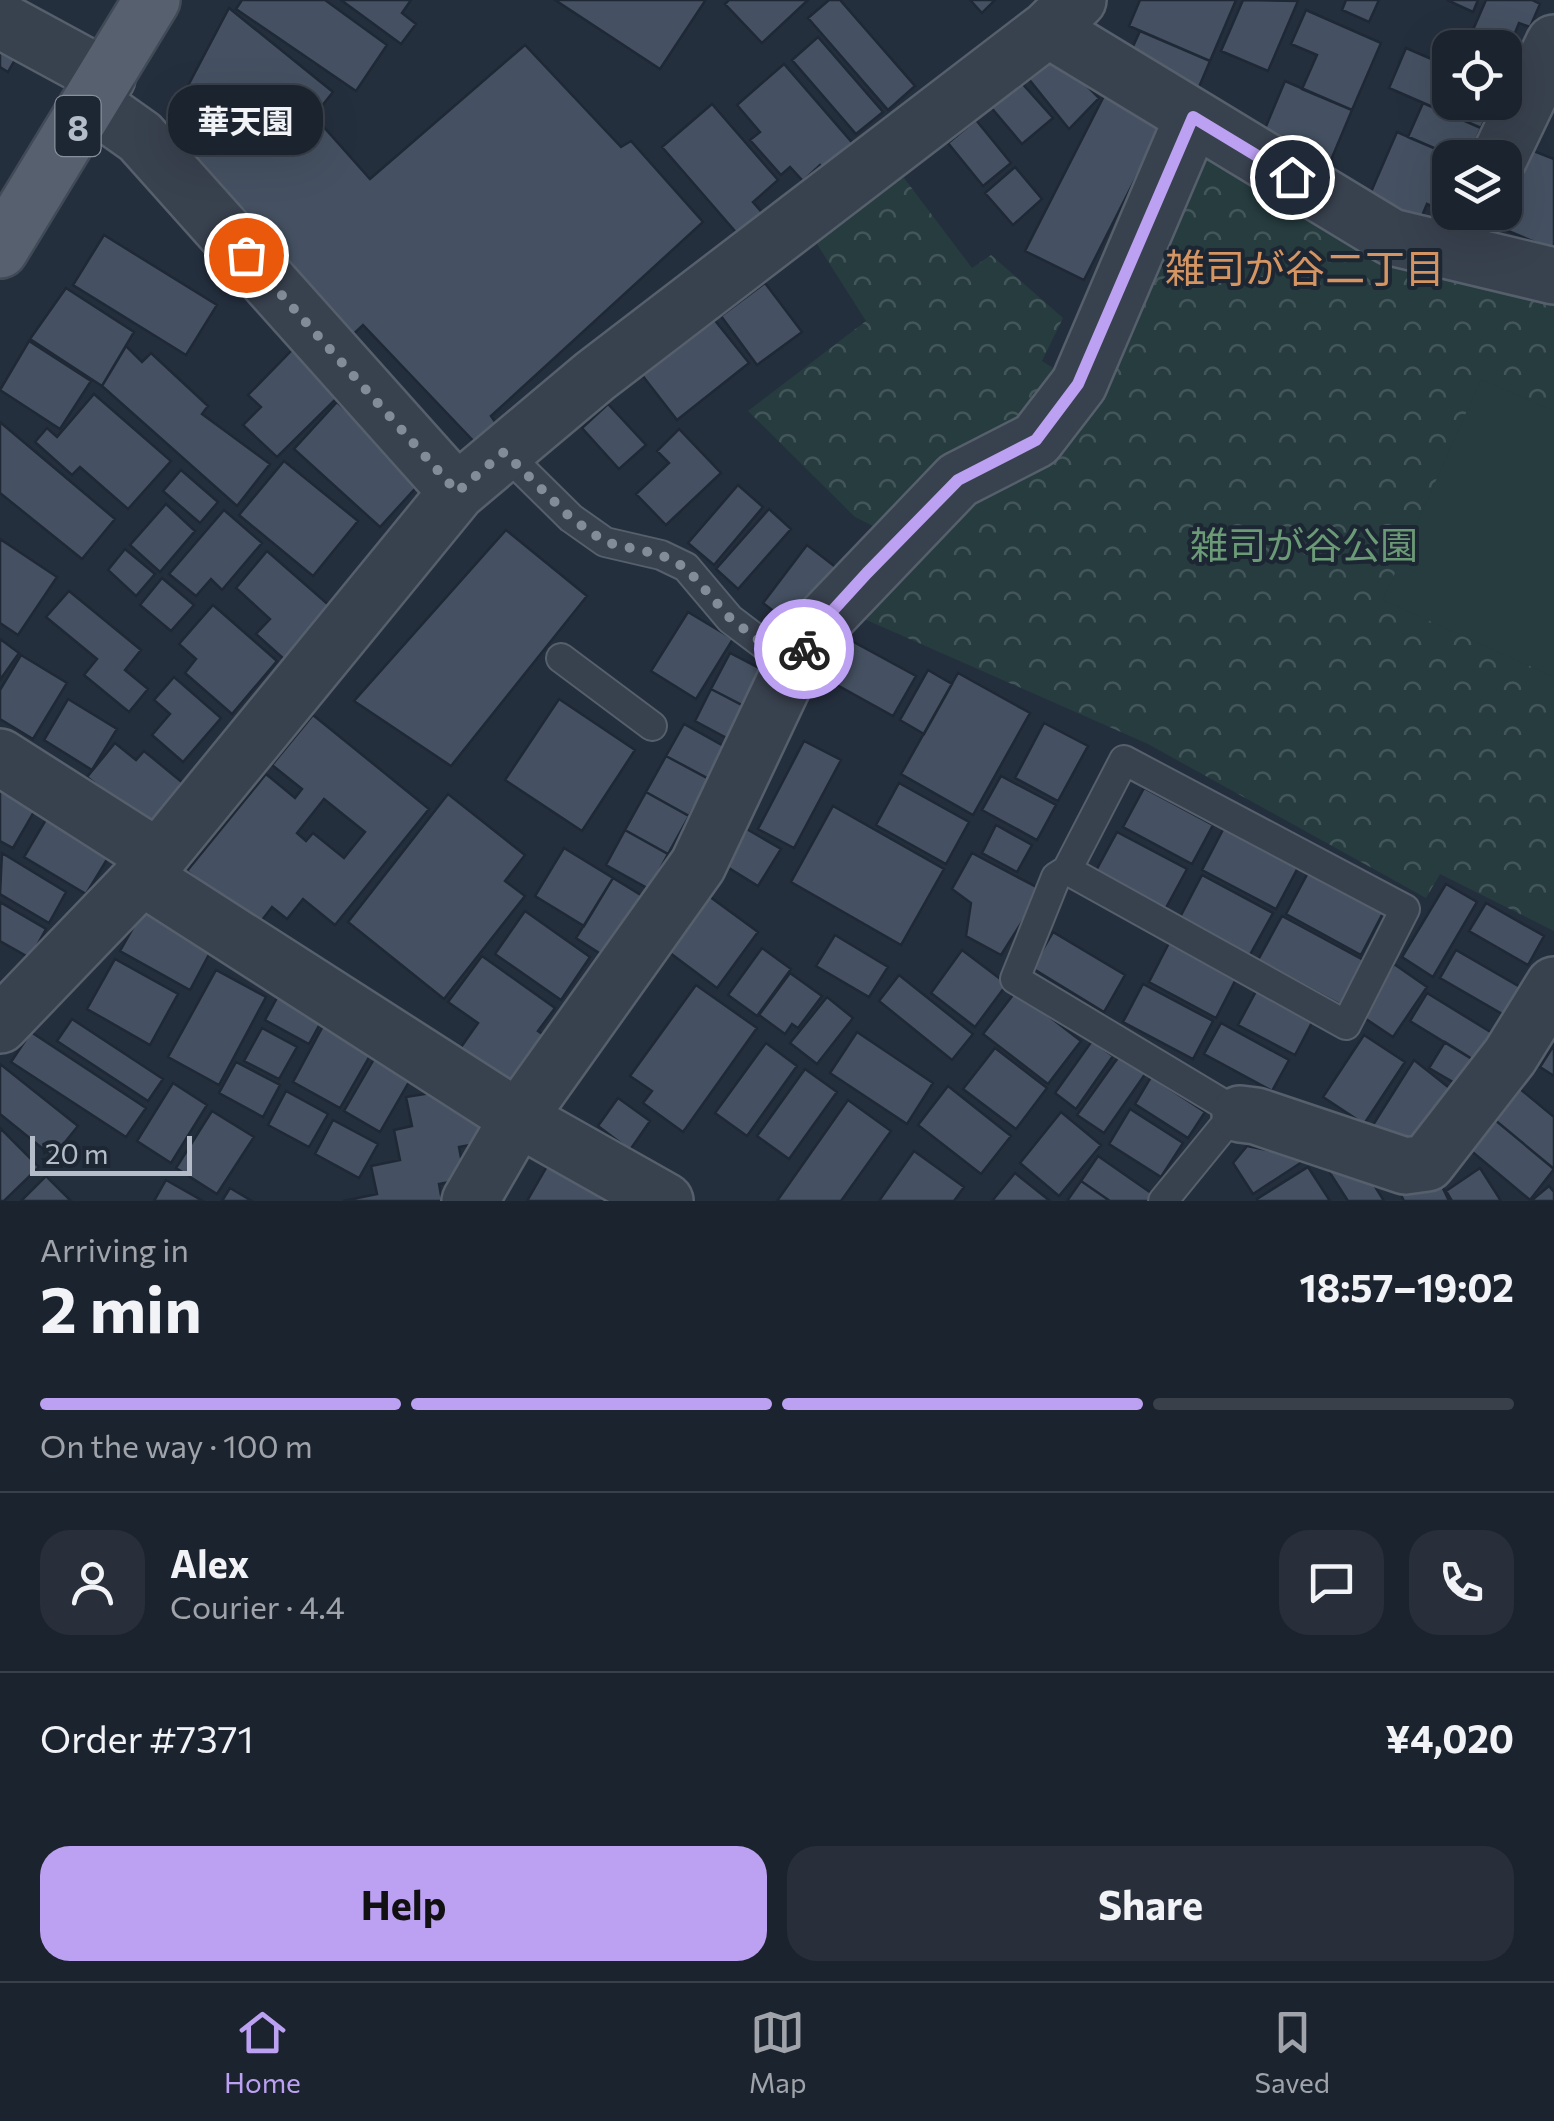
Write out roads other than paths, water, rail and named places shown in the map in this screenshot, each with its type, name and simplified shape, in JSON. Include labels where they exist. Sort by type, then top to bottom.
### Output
[{"type":"main road","name":"8","points":[[0,250],[152,0]]},
{"type":"street","points":[[0,1026],[150,866],[457,492],[595,376],[1063,14],[1193,117],[1392,237],[1463,232],[1554,276]]},
{"type":"street","points":[[0,20],[100,90],[457,492]]},
{"type":"street","points":[[1508,140],[1554,43]]},
{"type":"street","points":[[470,1201],[518,1118],[698,865],[792,666],[825,619],[958,480],[1036,440],[1078,384],[1193,117]]},
{"type":"street","points":[[0,756],[150,866],[518,1118],[664,1201]]},
{"type":"street","points":[[1240,1114],[1405,1166],[1427,1163],[1510,1056],[1554,985]]},
{"type":"lane","points":[[504,452],[571,518],[605,542],[661,555],[686,568],[730,618],[792,666]]},
{"type":"lane","points":[[561,658],[652,726]]},
{"type":"lane","points":[[1067,870],[1346,1025],[1405,910],[1124,760],[1067,870],[1056,877],[1015,979],[1240,1114],[1226,1124],[1162,1201]]},
{"type":"place","name":"華天園","points":[[246,255]]},
{"type":"district","name":"雑司が谷二丁目","points":[[1305,266]]},
{"type":"park label","name":"雑司が谷公園","points":[[1304,543]]}]
